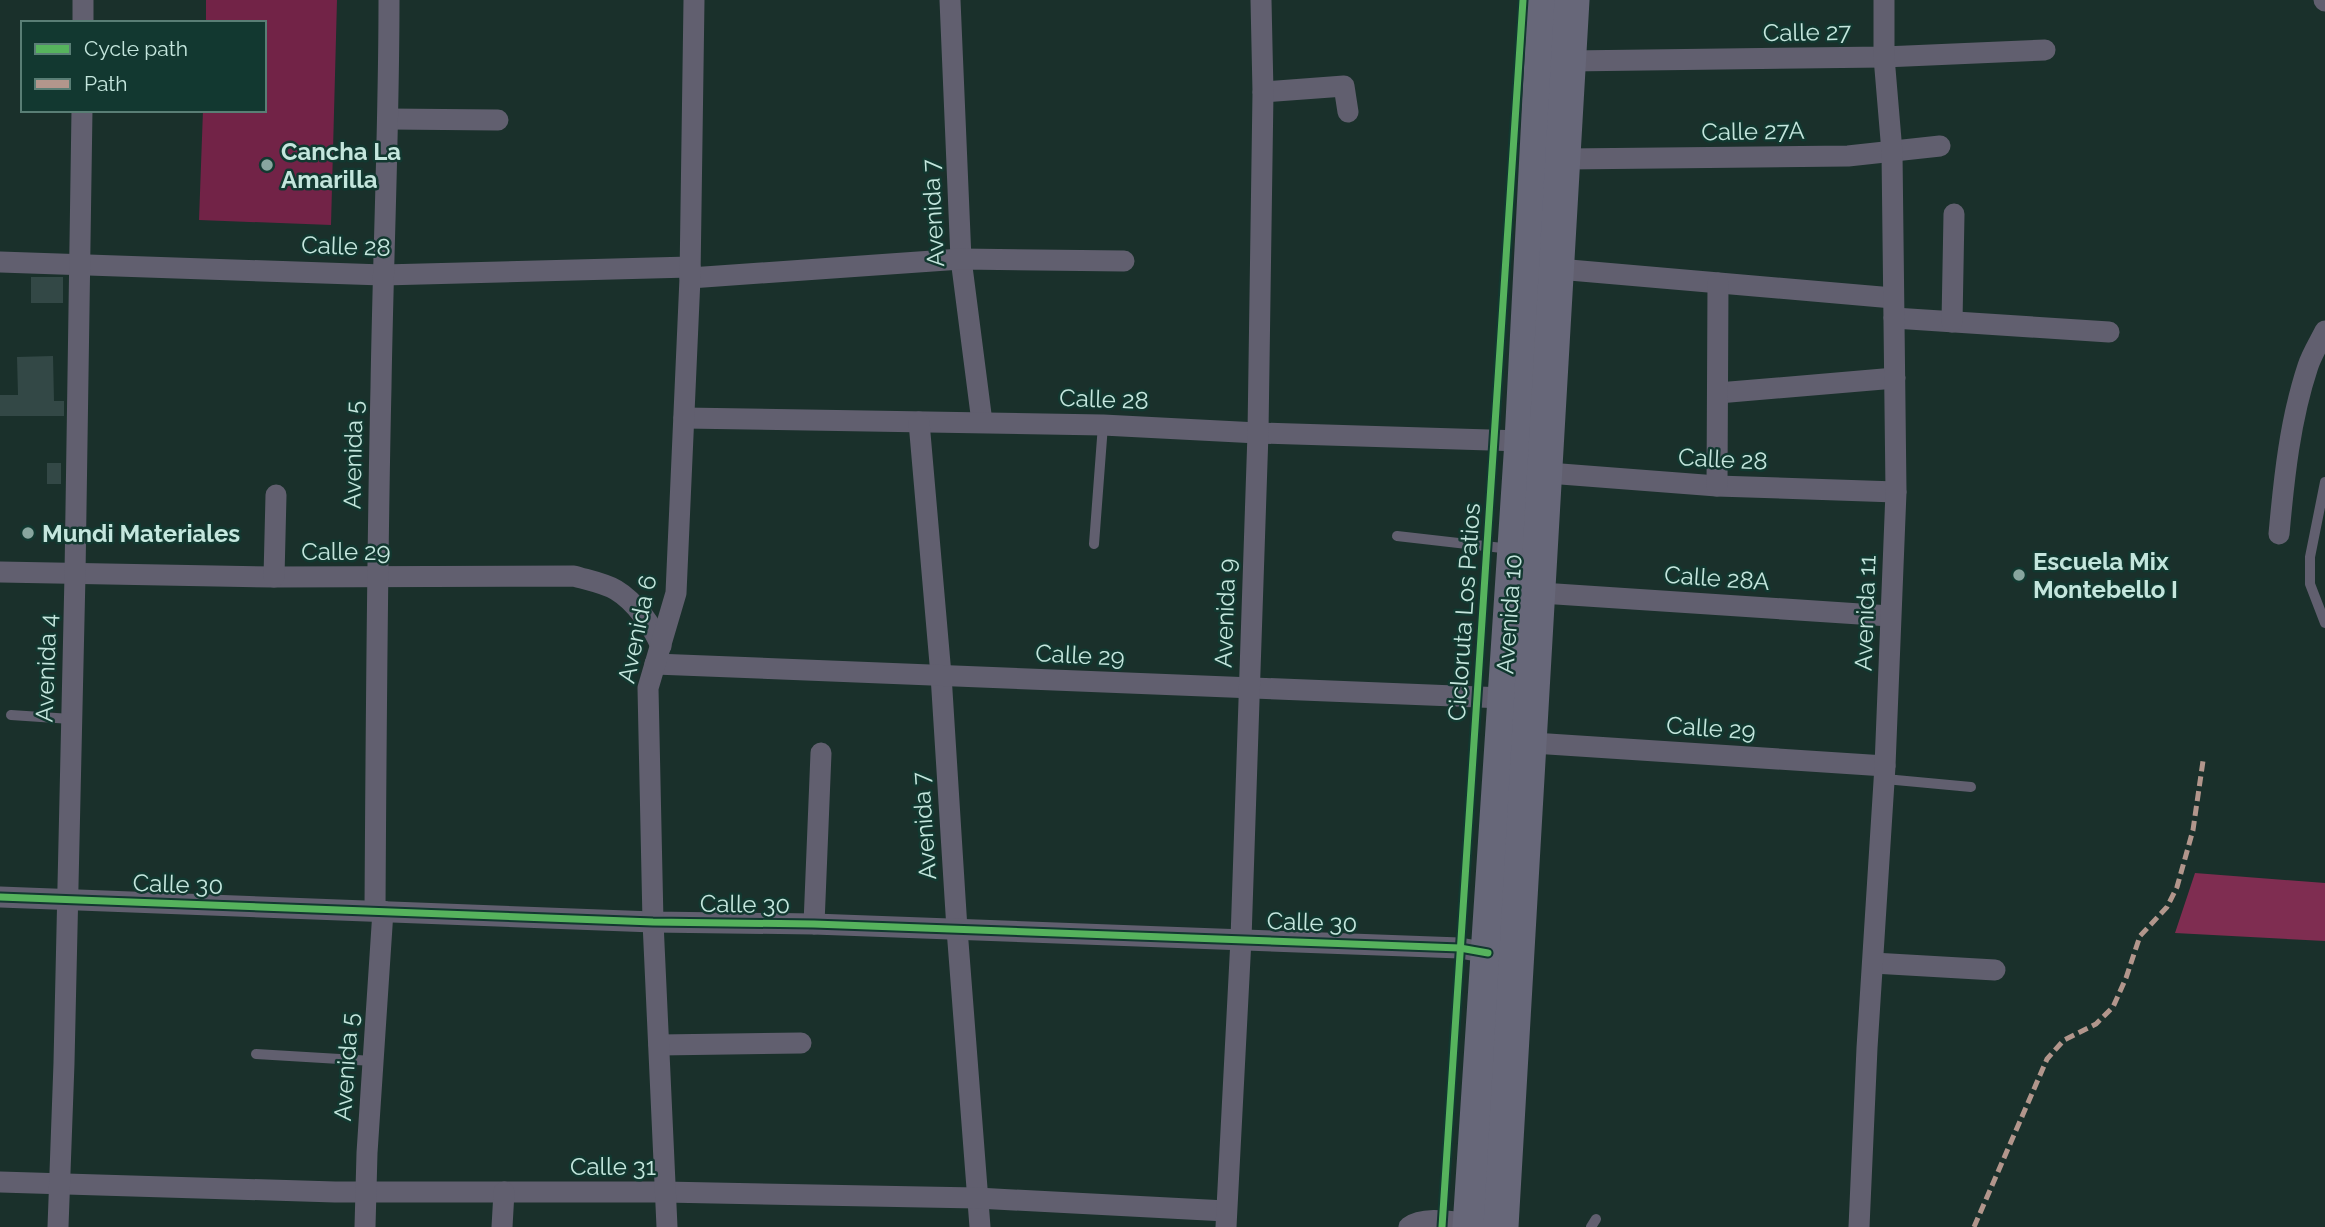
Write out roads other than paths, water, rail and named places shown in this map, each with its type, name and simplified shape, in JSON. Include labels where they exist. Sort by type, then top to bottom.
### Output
[{"type":"main road","name":"Avenida 10","points":[[1481,1226],[1488,953],[1522,441],[1545,0]]},
{"type":"main road","name":"Avenida 10","points":[[1481,1226],[1533,743],[1566,159],[1572,0]]},
{"type":"street","points":[[83,0],[83,21]]},
{"type":"street","name":"Avenida 5","points":[[365,1227],[379,911],[377,577],[389,120],[389,0]]},
{"type":"street","name":"Avenida 6","points":[[667,1227],[653,922],[648,688],[676,593],[690,273],[694,0]]},
{"type":"street","name":"Avenida 7","points":[[950,0],[961,259],[982,422]]},
{"type":"street","name":"Avenida 9","points":[[1226,1219],[1241,939],[1258,433],[1263,92],[1261,0]]},
{"type":"street","name":"Avenida 11","points":[[1859,1227],[1885,772],[1896,492],[1892,152],[1884,57],[1884,0]]},
{"type":"street","name":"Calle 27","points":[[1569,61],[1884,57],[2045,50]]},
{"type":"street","points":[[1263,92],[1344,86],[1348,112]]},
{"type":"street","name":"Avenida 4","points":[[58,1227],[75,575],[82,112]]},
{"type":"street","points":[[389,120],[498,120]]},
{"type":"street","name":"Calle 27A","points":[[1566,159],[1848,156],[1940,146]]},
{"type":"street","points":[[1952,322],[1954,214]]},
{"type":"street","name":"Calle 28","points":[[0,261],[383,275],[690,273],[961,259],[1124,261]]},
{"type":"street","points":[[1558,269],[1718,283],[1894,308],[1952,322],[2109,332]]},
{"type":"street","points":[[1717,486],[1718,283]]},
{"type":"street","points":[[2279,534],[2289,448],[2300,394],[2309,363],[2325,331]]},
{"type":"street","points":[[1718,393],[1895,378]]},
{"type":"street","name":"Calle 28","points":[[684,418],[1103,425],[1522,441]]},
{"type":"street","name":"Avenida 7","points":[[919,422],[941,675],[980,1227]]},
{"type":"street","name":"Calle 28","points":[[1548,473],[1717,486],[1896,492]]},
{"type":"street","points":[[274,577],[276,495]]},
{"type":"street","name":"Calle 29","points":[[0,572],[274,577],[574,576],[616,590],[637,609],[653,628],[658,655],[941,675],[1504,698]]},
{"type":"street","name":"Calle 28A","points":[[1541,593],[1891,616]]},
{"type":"street","name":"Calle 29","points":[[1533,743],[1885,772]]},
{"type":"street","points":[[814,924],[821,752]]},
{"type":"street","name":"Calle 30","points":[[0,897],[653,922],[814,924],[1241,939],[1460,948],[1488,953]]},
{"type":"street","points":[[1872,963],[1995,970]]},
{"type":"street","points":[[659,1045],[801,1043]]},
{"type":"street","name":"Calle 31","points":[[0,1182],[366,1192],[664,1192],[977,1198],[1226,1219]]},
{"type":"street","points":[[502,1227],[505,1192]]},
{"type":"street","points":[[1409,1227],[1415,1222],[1443,1221],[1481,1226]]},
{"type":"lane","points":[[1094,544],[1103,425]]},
{"type":"lane","points":[[2325,482],[2310,557],[2310,584],[2325,623]]},
{"type":"lane","points":[[1397,536],[1514,550]]},
{"type":"lane","points":[[11,715],[71,719]]},
{"type":"lane","points":[[1885,772],[1971,787]]},
{"type":"lane","points":[[256,1054],[373,1060]]},
{"type":"place","name":"Cancha La Amarilla","points":[[267,165]]},
{"type":"place","name":"Mundi Materiales","points":[[28,533]]},
{"type":"place","name":"Escuela Mix Montebello I","points":[[2019,575]]}]
